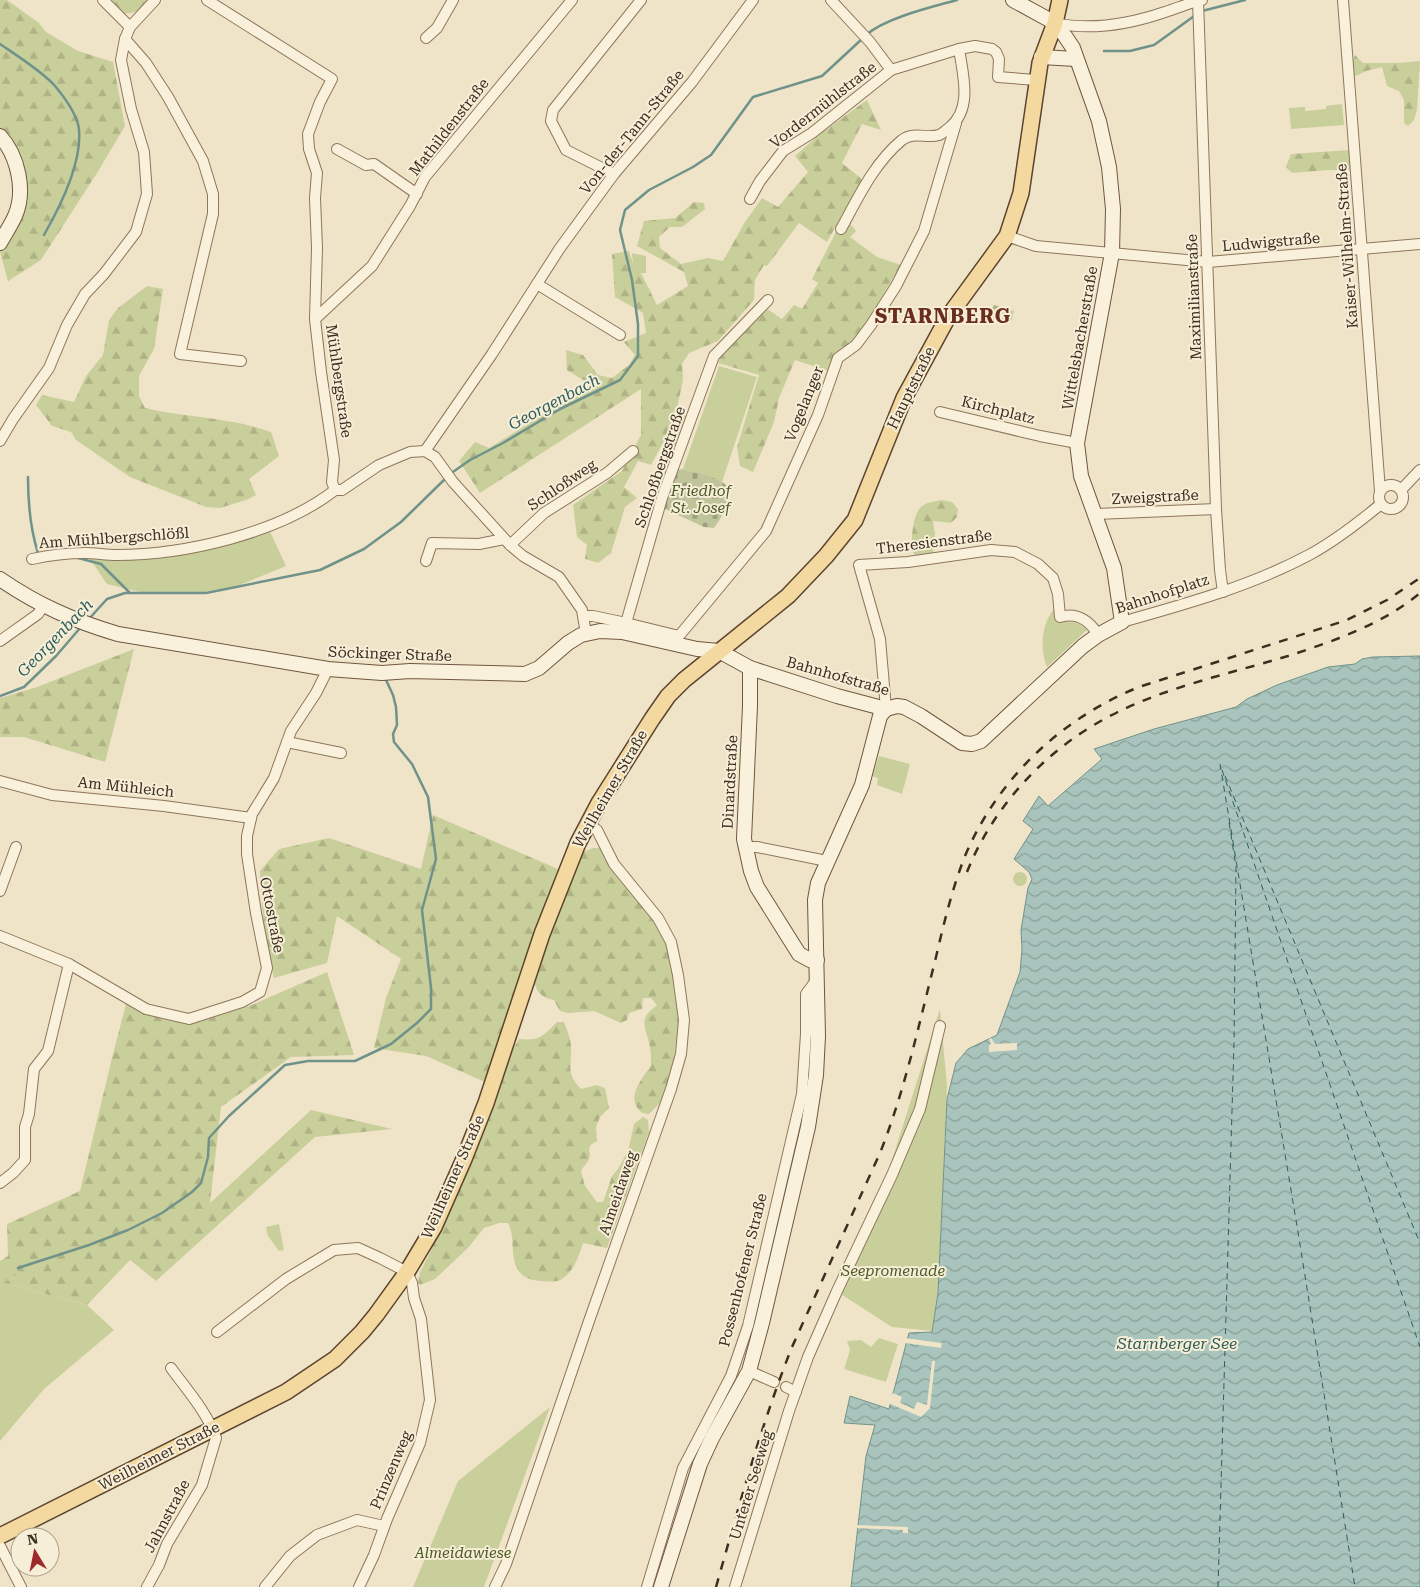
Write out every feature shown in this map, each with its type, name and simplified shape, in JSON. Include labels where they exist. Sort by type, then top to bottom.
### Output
[{"type":"main road","name":"Hauptstraße","points":[[719,652],[788,596],[826,556],[855,520],[904,398],[917,372],[948,317],[1007,236],[1021,192],[1036,80],[1041,57],[1055,23],[1060,0]]},
{"type":"main road","name":"Weilheimer Straße","points":[[0,1536],[286,1392],[334,1359],[362,1332],[407,1272],[434,1227],[486,1103],[542,934],[568,864],[588,824],[620,769],[668,696],[684,680],[719,652]]},
{"type":"street","points":[[103,0],[130,28]]},
{"type":"street","points":[[0,441],[49,368],[67,325],[85,294],[104,274],[136,232],[147,194],[144,152],[131,109],[121,60],[124,39],[130,28],[155,0]]},
{"type":"street","name":"Mühlbergstraße","points":[[207,0],[332,79],[320,102],[308,134],[309,149],[317,174],[315,198],[317,248],[315,319],[334,460],[332,482],[335,490]]},
{"type":"street","points":[[426,38],[437,28],[453,0]]},
{"type":"street","name":"Mathildenstraße","points":[[315,319],[372,266],[417,194],[425,176],[572,0]]},
{"type":"street","points":[[614,174],[566,150],[551,121],[553,110],[642,0]]},
{"type":"street","name":"Von-der-Tann-Straße","points":[[425,452],[492,354],[560,248],[614,174],[692,82],[753,0]]},
{"type":"street","points":[[832,0],[870,42],[891,70]]},
{"type":"street","points":[[1013,0],[1055,23],[1086,27],[1117,24],[1200,3]]},
{"type":"street","name":"Kaiser-Wilhelm-Straße","points":[[1343,0],[1380,491]]},
{"type":"street","name":"Maximilianstraße","points":[[1200,3],[1198,18],[1216,509],[1223,592]]},
{"type":"street","name":"Wittelsbacherstraße","points":[[1055,23],[1065,36],[1076,59],[1100,121],[1109,167],[1113,209],[1112,253],[1077,443],[1081,476],[1114,568],[1122,622]]},
{"type":"street","points":[[124,39],[146,63],[168,97],[202,161],[213,194],[213,214],[180,354],[241,361]]},
{"type":"street","name":"Vordermühlstraße","points":[[750,199],[760,181],[783,151],[812,133],[891,70],[959,49],[975,46],[992,49],[996,52],[999,59],[998,77],[1036,80]]},
{"type":"street","points":[[841,228],[883,158],[904,139],[912,136],[940,135],[956,123],[964,103],[965,92],[959,49]]},
{"type":"street","points":[[1041,57],[1076,59]]},
{"type":"street","name":"Vogelanger","points":[[626,623],[679,636],[766,531],[818,415],[838,358],[856,345],[871,325],[896,286],[924,231],[956,123]]},
{"type":"street","points":[[0,136],[16,160],[21,190],[16,215],[0,243]]},
{"type":"street","points":[[337,149],[366,165],[374,164],[417,194]]},
{"type":"street","name":"Ludwigstraße","points":[[1007,236],[1036,246],[1208,262],[1420,244]]},
{"type":"street","points":[[537,284],[620,335]]},
{"type":"street","name":"Schloßbergstraße","points":[[626,623],[662,498],[714,356],[726,341],[768,300]]},
{"type":"street","name":"Kirchplatz","points":[[940,412],[1077,443]]},
{"type":"street","name":"Schloßweg","points":[[507,542],[544,512],[607,473],[633,451]]},
{"type":"street","points":[[335,490],[342,490],[379,465],[410,452],[425,452],[435,457],[453,482],[507,542],[523,556],[559,577],[582,610],[586,634]]},
{"type":"street","points":[[1401,490],[1420,470]]},
{"type":"street","points":[[1394,485],[1401,490],[1403,498],[1400,506],[1388,509],[1381,504],[1378,498],[1380,491],[1386,486],[1394,485]]},
{"type":"street","name":"Am Mühlbergschlößl","points":[[32,559],[54,554],[86,553],[115,555],[204,546],[288,518],[318,503],[335,490]]},
{"type":"street","name":"Bahnhofplatz","points":[[972,744],[981,740],[1072,656],[1098,635],[1122,622],[1223,592],[1288,566],[1347,532],[1381,504]]},
{"type":"street","name":"Zweigstraße","points":[[1096,514],[1216,509]]},
{"type":"street","points":[[426,561],[432,543],[479,544],[507,542]]},
{"type":"street","name":"Theresienstraße","points":[[886,709],[880,639],[859,564],[908,562],[991,550],[1010,550],[1027,557],[1048,572],[1053,578],[1058,594],[1060,617],[1071,616],[1084,620],[1093,626],[1098,635]]},
{"type":"street","name":"Söckinger Straße","points":[[0,579],[43,606],[91,626],[118,634],[328,669],[382,673],[525,674],[539,668],[568,643],[586,634],[608,630],[719,652]]},
{"type":"street","points":[[0,641],[38,614],[43,606]]},
{"type":"street","points":[[584,616],[626,623]]},
{"type":"street","name":"Bahnhofstraße","points":[[719,652],[750,668],[837,696],[886,709],[897,706],[904,707],[962,743],[972,744]]},
{"type":"street","name":"Dinardstraße","points":[[750,668],[743,826],[745,847],[757,887],[799,954],[810,960],[817,960]]},
{"type":"street","name":"Ottostraße","points":[[0,936],[69,964],[146,1009],[189,1019],[242,1002],[260,992],[267,968],[247,854],[251,818],[262,795],[274,778],[292,731],[328,669]]},
{"type":"street","name":"Possenhofener Straße","points":[[661,1587],[700,1464],[712,1438],[749,1371],[762,1323],[808,1127],[816,1075],[818,1036],[815,900],[818,883],[862,785],[880,716],[886,709]]},
{"type":"street","points":[[287,742],[341,753]]},
{"type":"street","name":"Am Mühleich","points":[[0,781],[52,795],[164,806],[251,818]]},
{"type":"street","name":"Almeidaweg","points":[[495,1587],[506,1564],[575,1359],[671,1089],[681,1054],[683,1006],[676,958],[671,942],[658,918],[614,864],[597,830],[588,824]]},
{"type":"street","points":[[0,891],[16,847]]},
{"type":"street","points":[[745,847],[757,847],[827,861]]},
{"type":"street","points":[[0,1183],[25,1160],[25,1127],[34,1068],[48,1051],[69,964]]},
{"type":"street","name":"Possenhofener Straße","points":[[647,1587],[683,1468],[731,1376],[748,1326],[802,1094],[806,1034],[806,994],[817,979]]},
{"type":"street","name":"Unterer Seeweg","points":[[735,1587],[791,1389],[808,1357],[892,1176],[920,1109],[940,1026]]},
{"type":"street","points":[[217,1332],[286,1279],[334,1250],[358,1248],[407,1272]]},
{"type":"street","name":"Prinzenweg","points":[[359,1587],[420,1443],[430,1400],[421,1319],[414,1298],[412,1283],[407,1272]]},
{"type":"street","points":[[171,1368],[198,1404],[213,1429]]},
{"type":"street","points":[[749,1371],[774,1382]]},
{"type":"street","name":"Jahnstraße","points":[[147,1587],[167,1544],[202,1485],[216,1438],[213,1429]]},
{"type":"street","points":[[265,1587],[290,1556],[317,1535],[357,1520],[384,1526]]},
{"type":"street","points":[[0,1546],[21,1587]]},
{"type":"green space","points":[[0,0],[7,0],[39,23],[46,32],[78,51],[113,62],[125,126],[41,260],[8,281],[0,252],[0,243],[21,190],[0,136]]},
{"type":"green space","points":[[106,0],[150,0],[142,9],[123,14]]},
{"type":"green space","points":[[1355,55],[1363,63],[1420,61],[1417,109],[1414,120],[1408,126],[1404,123],[1404,100],[1399,91],[1387,86],[1382,67],[1356,76],[1349,71]]},
{"type":"green space","points":[[867,100],[881,130],[862,124],[842,163],[862,179],[827,242],[799,223],[767,266],[764,265],[755,280],[754,300],[718,341],[689,353],[682,364],[683,380],[677,408],[686,416],[677,448],[663,443],[651,465],[638,461],[624,487],[637,498],[625,507],[611,553],[598,563],[585,559],[587,545],[577,537],[573,505],[622,471],[641,435],[641,389],[480,493],[459,461],[475,442],[489,448],[591,385],[567,370],[566,350],[583,355],[598,375],[612,378],[629,365],[635,355],[624,342],[646,333],[643,313],[615,297],[612,254],[629,251],[635,269],[642,275],[657,305],[688,286],[684,272],[637,246],[644,221],[675,218],[694,202],[704,203],[705,209],[682,227],[670,227],[659,237],[660,248],[681,264],[708,258],[723,261],[745,222],[762,198],[778,207],[808,172],[795,156],[820,134]]},
{"type":"green space","points":[[1342,104],[1344,125],[1291,129],[1289,108],[1305,107],[1305,111],[1326,109],[1326,106]]},
{"type":"green space","points":[[1350,150],[1352,170],[1292,173],[1286,167],[1291,154]]},
{"type":"green space","points":[[848,221],[856,231],[850,237],[877,257],[901,265],[865,324],[828,371],[795,360],[779,398],[774,422],[753,472],[740,466],[737,447],[759,375],[718,363],[723,352],[766,308],[782,319],[794,305],[802,309],[818,283],[812,279],[837,230]]},
{"type":"green space","points":[[632,253],[646,256],[646,273],[634,274]]},
{"type":"green space","points":[[147,286],[163,289],[154,349],[139,376],[139,396],[145,408],[240,423],[271,432],[279,456],[249,479],[256,495],[246,500],[220,508],[206,507],[130,477],[76,440],[71,432],[52,426],[36,405],[42,395],[74,402],[86,376],[103,355],[109,320],[118,308]]},
{"type":"green space","points":[[994,305],[1014,311],[1011,321],[987,316]]},
{"type":"green space","points":[[719,366],[757,377],[722,482],[683,469]]},
{"type":"green space","name":"Friedhof St. Josef","points":[[683,469],[713,478],[727,486],[729,498],[714,528],[704,527],[663,508],[676,470]]},
{"type":"green space","points":[[942,500],[952,502],[958,509],[957,517],[951,523],[933,521],[935,533],[933,553],[922,557],[918,556],[912,547],[912,541],[914,522],[918,511],[925,504]]},
{"type":"green space","points":[[267,525],[286,566],[240,585],[194,594],[148,594],[107,584],[86,553],[156,552]]},
{"type":"green space","points":[[1054,609],[1062,622],[1076,623],[1087,630],[1047,667],[1043,653],[1043,637],[1046,622]]},
{"type":"green space","points":[[134,649],[105,762],[24,737],[0,737],[0,698],[37,687]]},
{"type":"green space","points":[[879,756],[910,764],[902,794],[877,785],[878,778],[872,776]]},
{"type":"green space","points":[[433,815],[558,869],[485,1082],[426,1056],[374,1048],[386,998],[401,959],[337,916],[327,963],[274,978],[264,936],[260,871],[279,849],[329,838],[421,869]]},
{"type":"green space","points":[[593,848],[600,848],[643,903],[665,939],[670,954],[679,1026],[673,1062],[661,1102],[649,1114],[640,1111],[634,1099],[639,1084],[651,1066],[650,1049],[644,1022],[647,1014],[657,1005],[651,998],[643,998],[642,1009],[629,1013],[627,1020],[621,1023],[594,1011],[568,1013],[560,1011],[554,1000],[539,993],[535,984],[533,968],[581,853]]},
{"type":"green space","points":[[1017,872],[1023,872],[1027,879],[1023,886],[1017,886],[1013,882],[1013,876]]},
{"type":"green space","points":[[327,972],[354,1055],[291,1057],[221,1107],[210,1203],[311,1110],[392,1129],[315,1137],[156,1281],[130,1260],[87,1305],[0,1282],[0,1261],[8,1256],[7,1224],[80,1191],[127,1000],[190,1022],[252,1005]]},
{"type":"green space","name":"Seepromenade","points":[[940,1009],[947,1086],[938,1291],[932,1331],[892,1327],[833,1289],[883,1188]]},
{"type":"green space","points":[[557,1022],[564,1022],[569,1036],[571,1045],[570,1068],[576,1083],[581,1089],[597,1085],[605,1088],[609,1108],[600,1117],[596,1127],[597,1141],[590,1147],[589,1159],[581,1171],[585,1186],[597,1202],[603,1202],[612,1176],[628,1151],[634,1124],[643,1117],[648,1120],[649,1132],[607,1248],[583,1243],[573,1268],[562,1279],[551,1282],[533,1280],[523,1275],[516,1266],[512,1235],[508,1223],[499,1223],[484,1228],[468,1248],[435,1279],[420,1285],[418,1283],[420,1272],[430,1253],[510,1054],[519,1039],[537,1038]]},
{"type":"green space","points":[[279,1224],[284,1250],[279,1251],[268,1236],[266,1227]]},
{"type":"green space","points":[[18,1268],[15,1277],[0,1283],[0,1270]]},
{"type":"green space","points":[[0,1282],[87,1305],[114,1330],[44,1389],[0,1441]]},
{"type":"green space","points":[[879,1338],[898,1344],[886,1382],[844,1369],[850,1350],[847,1341],[861,1340],[871,1347]]},
{"type":"green space","name":"Almeidawiese","points":[[550,1407],[484,1587],[413,1587],[458,1481]]},
{"type":"water","name":"Starnberger See","points":[[1420,656],[1420,1587],[851,1587],[866,1456],[875,1425],[844,1423],[850,1396],[889,1409],[909,1333],[932,1332],[938,1293],[947,1099],[956,1063],[968,1049],[997,1035],[1020,972],[1021,930],[1028,888],[1032,879],[1029,872],[1014,859],[1033,829],[1023,821],[1039,796],[1048,806],[1102,759],[1094,749],[1154,729],[1236,707],[1247,699],[1277,685],[1328,667],[1355,664],[1362,659],[1373,657]]},
{"type":"pier","points":[[991,1038],[995,1044],[1017,1043],[1017,1050],[989,1052],[989,1045],[991,1044],[989,1039]]},
{"type":"pier","points":[[905,1338],[942,1343],[941,1348],[905,1343]]},
{"type":"pier","points":[[932,1361],[935,1361],[930,1408],[921,1417],[888,1403],[893,1393],[902,1397],[900,1403],[914,1409],[917,1402],[927,1405]]},
{"type":"pier","points":[[856,1525],[908,1527],[908,1533],[903,1533],[903,1530],[855,1528]]},
{"type":"waterway","name":"Georgenbach","points":[[866,35],[897,18],[957,0]]},
{"type":"waterway","name":"Georgenbach","points":[[1202,11],[1245,0]]},
{"type":"waterway","name":"Georgenbach","points":[[1104,51],[1130,51],[1154,45],[1197,14]]},
{"type":"waterway","name":"Georgenbach","points":[[450,474],[470,460],[560,409],[620,380],[638,356],[638,324],[632,280],[620,230],[625,210],[649,190],[693,167],[711,155],[753,97],[822,76],[862,39]]},
{"type":"waterway","points":[[0,44],[50,81],[70,107],[78,124],[79,143],[77,157],[69,185],[44,235]]},
{"type":"waterway","points":[[28,477],[30,515],[38,553]]},
{"type":"waterway","name":"Georgenbach","points":[[88,620],[107,599],[125,593],[206,593],[320,570],[364,549],[401,522],[446,478]]},
{"type":"waterway","points":[[78,558],[101,564],[130,593]]},
{"type":"waterway","name":"Georgenbach","points":[[0,696],[24,687],[56,656],[81,627]]},
{"type":"waterway","points":[[18,1268],[128,1230],[162,1213],[192,1192],[201,1183],[208,1157],[209,1138],[229,1116],[285,1065],[308,1061],[355,1061],[391,1044],[431,1009],[431,988],[422,910],[436,859],[428,797],[412,764],[394,742],[393,734],[397,725],[396,707],[386,680]]},
{"type":"ferry route","points":[[1220,764],[1355,1587]]},
{"type":"ferry route","points":[[1222,770],[1420,1347]]},
{"type":"ferry route","points":[[1225,776],[1420,1243]]},
{"type":"ferry route","points":[[1218,1587],[1234,1043],[1236,867],[1229,822]]},
{"type":"railway","points":[[716,1587],[751,1466],[781,1376],[792,1347],[880,1153],[889,1129],[911,1056],[945,919],[960,868],[979,828],[995,801],[1014,776],[1036,754],[1059,734],[1111,700],[1139,687],[1347,620],[1387,600],[1420,578]]},
{"type":"railway","points":[[967,872],[978,847],[992,823],[1009,800],[1047,759],[1092,726],[1116,713],[1157,696],[1340,638],[1374,623],[1406,604],[1420,593]]},
{"type":"district","name":"STARNBERG","points":[[943,316]]}]
